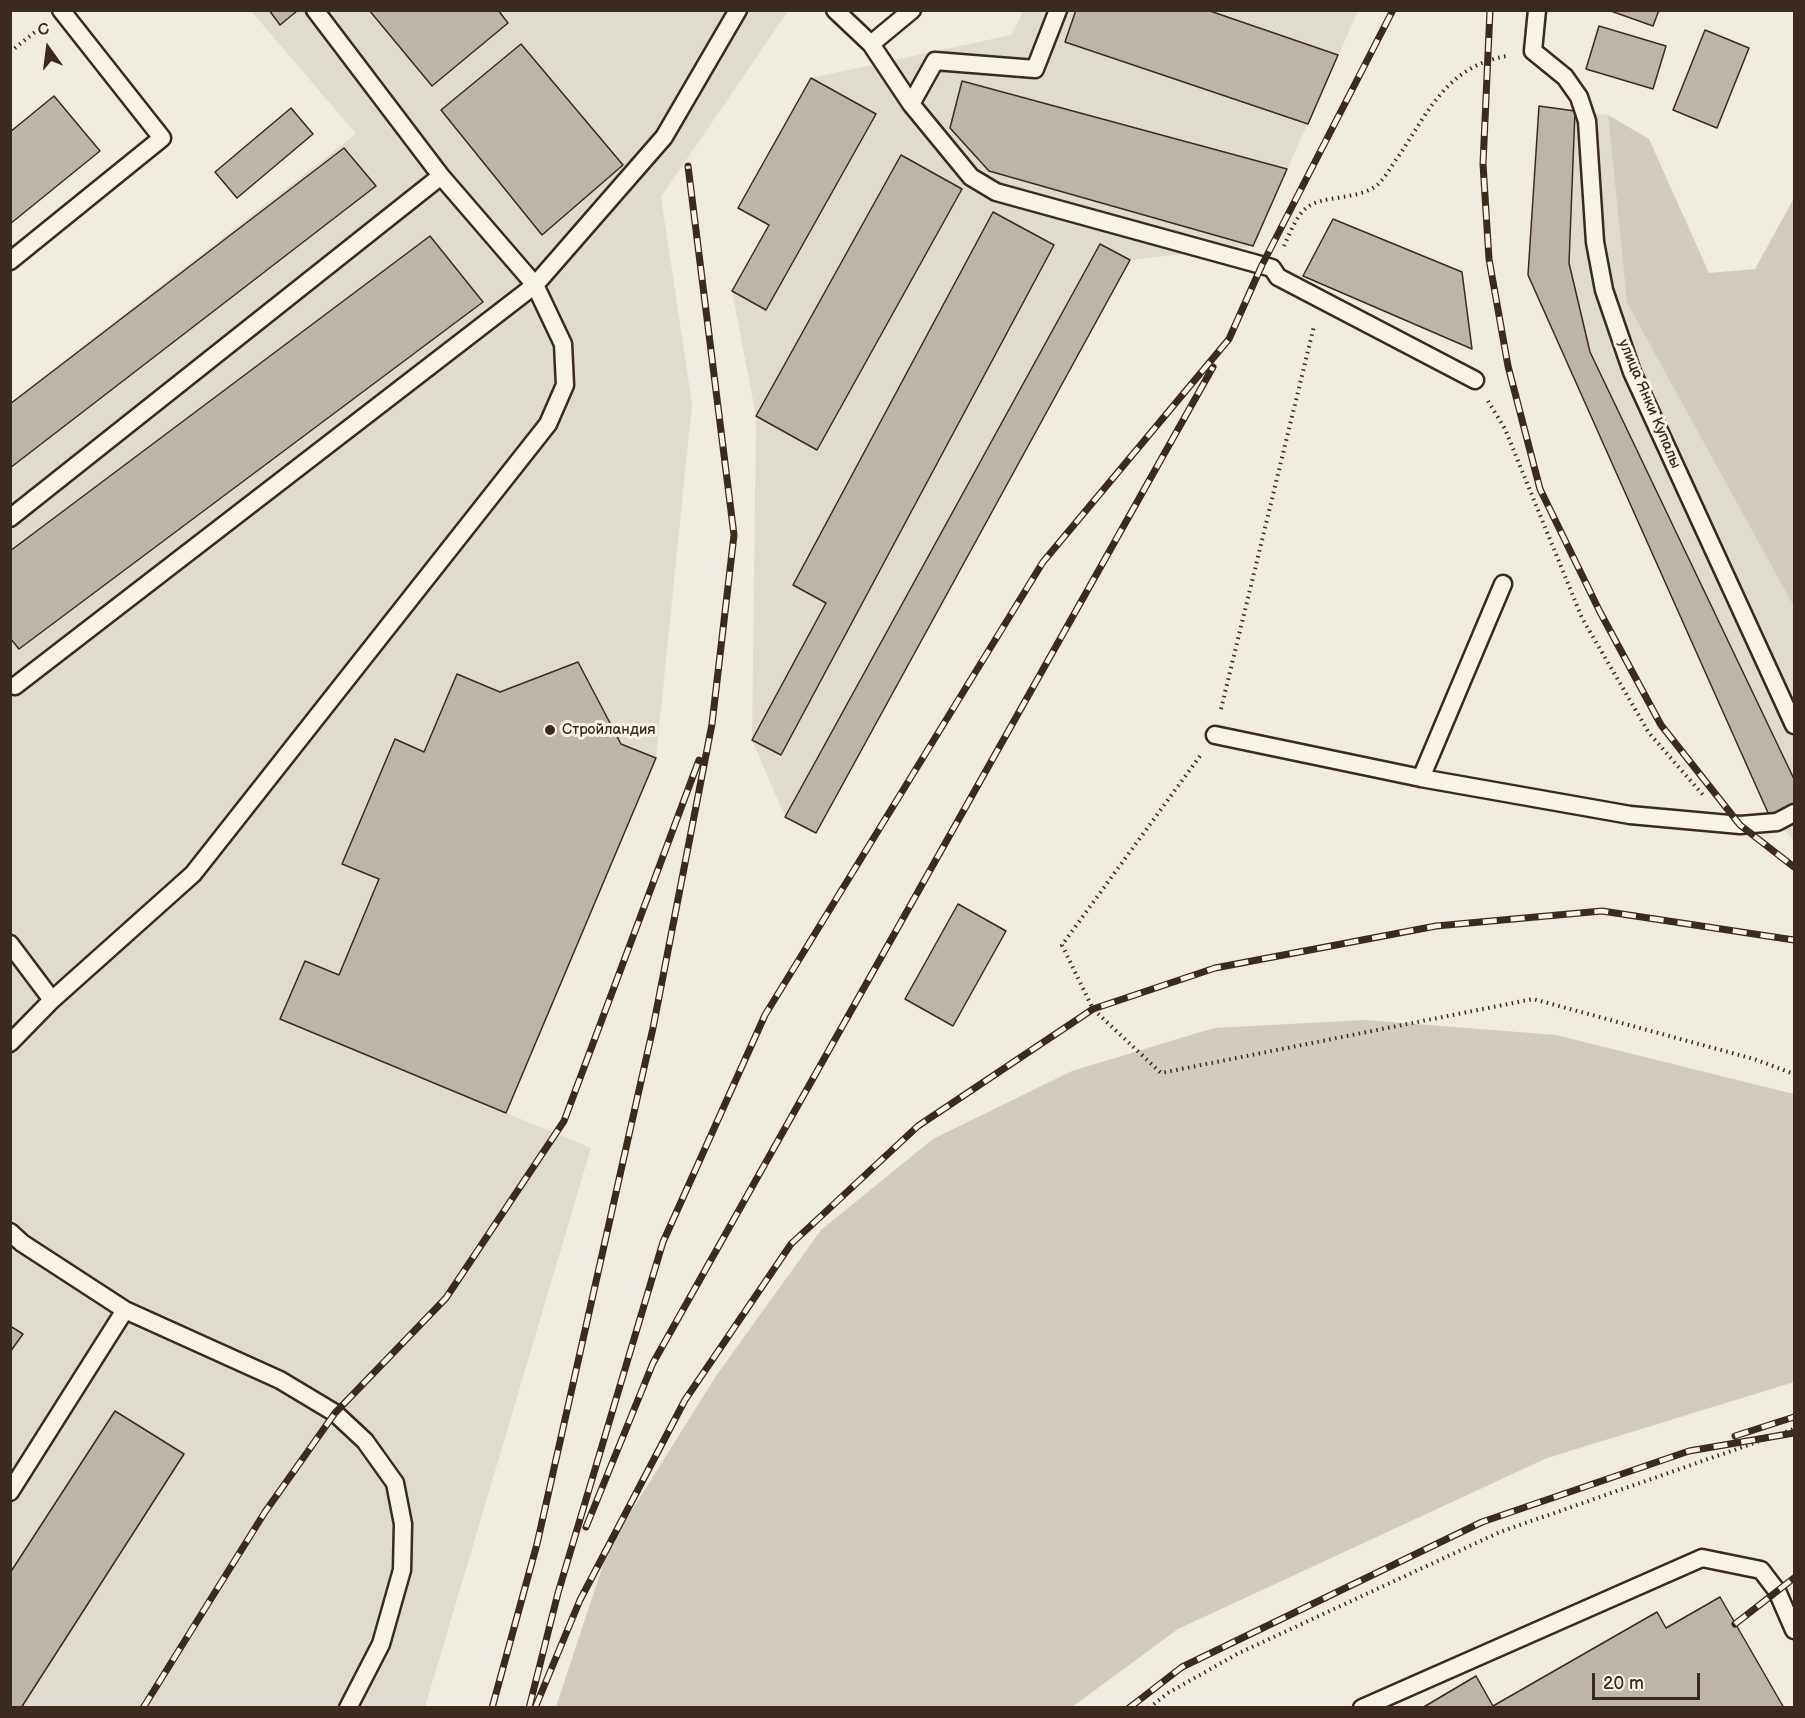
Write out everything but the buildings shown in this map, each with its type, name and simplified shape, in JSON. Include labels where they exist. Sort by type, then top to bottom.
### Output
[{"type":"lane","points":[[10,1043],[52,1000],[193,874],[548,424],[565,386],[563,344],[535,285],[441,176],[315,10]]},
{"type":"lane","points":[[12,686],[535,285],[664,137],[738,10]]},
{"type":"lane","points":[[835,10],[871,44],[911,104],[971,177],[996,192],[1272,268],[1278,277],[1475,380]]},
{"type":"lane","points":[[871,44],[912,10]]},
{"type":"lane","points":[[911,104],[935,61],[1035,69],[1058,10]]},
{"type":"lane","points":[[1533,51],[1537,10]]},
{"type":"lane","points":[[10,261],[162,138],[61,11]]},
{"type":"lane","name":"улица Янки Купалы","points":[[1533,51],[1565,76],[1579,97],[1587,121],[1595,242],[1604,290],[1632,372],[1794,725]]},
{"type":"lane","points":[[10,518],[441,176]]},
{"type":"lane","points":[[1421,778],[1503,584]]},
{"type":"lane","points":[[1215,735],[1421,778],[1630,815],[1740,825],[1777,822],[1794,813]]},
{"type":"lane","points":[[10,944],[52,1000]]},
{"type":"lane","points":[[10,1232],[22,1244],[125,1310],[280,1380],[335,1413],[365,1441],[395,1483],[403,1524],[402,1570],[381,1644],[348,1707]]},
{"type":"lane","points":[[10,1492],[125,1310]]},
{"type":"lane","points":[[1362,1707],[1702,1558],[1761,1570],[1777,1591],[1794,1630]]},
{"type":"path","points":[[10,52],[61,11]]},
{"type":"path","points":[[1272,268],[1302,211],[1313,204],[1361,195],[1378,185],[1443,91],[1461,72],[1486,59],[1533,51]]},
{"type":"path","points":[[1320,300],[1215,735],[1062,945],[1093,1009],[1161,1073],[1533,999],[1754,1059],[1794,1074]]},
{"type":"path","points":[[1475,380],[1505,429],[1582,618],[1649,733],[1718,813],[1740,825]]},
{"type":"path","points":[[1149,1707],[1168,1693],[1237,1654],[1500,1532],[1794,1429]]},
{"type":"shaded area","points":[[251,11],[788,11],[661,197],[692,404],[656,758],[506,1113],[591,1148],[425,1707],[11,1708],[11,402],[356,134]]},
{"type":"shaded area","points":[[1023,11],[1358,11],[1253,246],[1130,260],[816,833],[785,817],[752,740],[756,416],[732,291],[768,226],[738,208],[811,78],[1011,35]]},
{"type":"shaded area","points":[[1539,106],[1608,115],[1627,303],[1794,607],[1794,840],[1769,815],[1528,275]]},
{"type":"shaded area","points":[[1608,115],[1649,139],[1709,273],[1755,269],[1794,198],[1794,607],[1627,303]]},
{"type":"shaded area","points":[[1365,1020],[1556,1035],[1794,1094],[1794,1382],[1547,1458],[1178,1629],[1072,1707],[556,1707],[609,1547],[716,1376],[821,1230],[933,1139],[1072,1071],[1214,1028]]},
{"type":"railway","points":[[529,1708],[558,1593],[663,1242],[765,1015],[1043,562],[1229,339],[1262,265],[1393,10]]},
{"type":"railway","points":[[1490,10],[1483,164],[1489,259],[1508,366],[1540,489],[1600,612],[1661,725],[1740,825],[1794,867]]},
{"type":"railway","points":[[492,1708],[537,1544],[653,1028],[712,724],[734,535],[688,166]]},
{"type":"railway","points":[[586,1527],[653,1363],[1213,367]]},
{"type":"railway","points":[[143,1708],[265,1512],[335,1413],[446,1298],[564,1121],[699,760]]},
{"type":"railway","points":[[535,1708],[580,1600],[685,1400],[791,1244],[918,1126],[1093,1009],[1215,968],[1436,926],[1602,911],[1794,940]]},
{"type":"railway","points":[[1735,1436],[1794,1417]]},
{"type":"railway","points":[[1129,1708],[1182,1667],[1482,1522],[1689,1451],[1794,1433]]},
{"type":"railway","points":[[1735,1624],[1794,1578]]},
{"type":"place","name":"Стройландия","points":[[550,730]]}]
